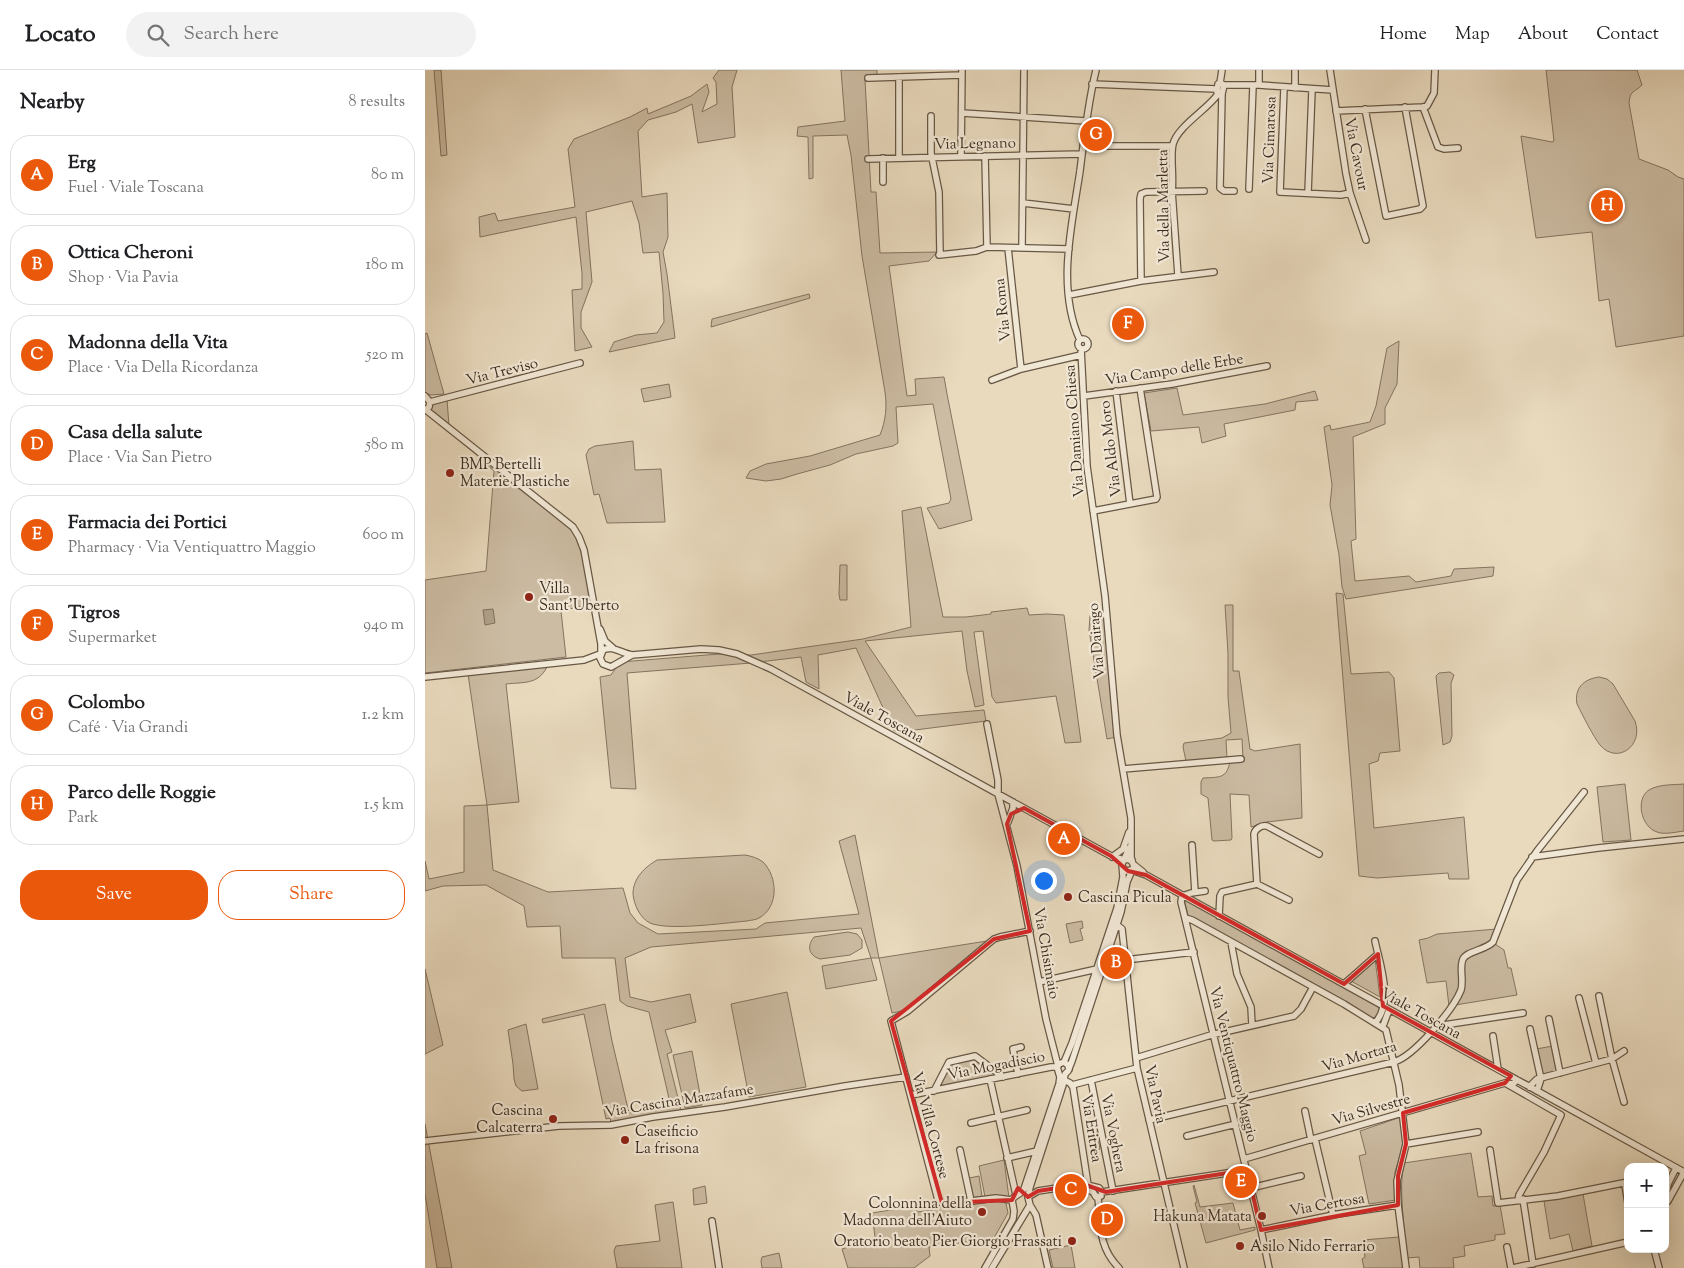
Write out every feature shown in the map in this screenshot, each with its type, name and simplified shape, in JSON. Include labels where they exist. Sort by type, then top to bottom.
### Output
[{"type":"street","points":[[1022,247],[1024,70]]},
{"type":"street","points":[[1096,70],[1086,122],[1069,249],[1069,295],[1178,275],[1214,272]]},
{"type":"street","points":[[1222,70],[1220,89],[1220,188],[1224,191],[1234,192]]},
{"type":"street","points":[[1249,189],[1256,86],[1259,70]]},
{"type":"street","points":[[1295,70],[1295,88]]},
{"type":"street","name":"Via Cavour","points":[[1330,70],[1350,193],[1366,240]]},
{"type":"street","points":[[1336,111],[1427,106],[1434,93],[1435,70]]},
{"type":"street","points":[[868,78],[962,73],[961,156]]},
{"type":"street","points":[[899,77],[899,158]]},
{"type":"street","points":[[1092,84],[1220,89],[1256,86],[1333,90]]},
{"type":"street","name":"Via Cimarosa","points":[[1284,88],[1280,192],[1308,193]]},
{"type":"street","name":"Via della Marletta","points":[[1178,275],[1172,191],[1173,146],[1179,133],[1220,89]]},
{"type":"street","points":[[1312,90],[1308,193],[1341,195],[1350,193]]},
{"type":"street","points":[[1365,109],[1386,216],[1420,209],[1423,206],[1405,107]]},
{"type":"street","points":[[1423,107],[1438,147],[1444,150],[1458,148]]},
{"type":"street","points":[[962,113],[1086,122]]},
{"type":"street","points":[[931,116],[932,157],[939,192],[939,255],[987,248],[1069,249]]},
{"type":"street","points":[[1083,146],[1173,146]]},
{"type":"street","name":"Via Legnano","points":[[868,158],[1082,154]]},
{"type":"street","points":[[985,156],[987,248]]},
{"type":"street","points":[[883,158],[883,182]]},
{"type":"street","points":[[1141,281],[1141,194],[1146,192],[1204,191]]},
{"type":"street","points":[[1023,203],[1075,209]]},
{"type":"street","name":"Via Roma","points":[[1009,248],[1021,369]]},
{"type":"street","name":"Via Damiano Chiesa","points":[[1069,295],[1072,316],[1080,340],[1085,340],[1087,343],[1081,352],[1087,466],[1093,511]]},
{"type":"street","points":[[992,380],[1021,369],[1081,352]]},
{"type":"street","name":"Via Treviso","points":[[430,402],[580,363]]},
{"type":"street","name":"Via Campo delle Erbe","points":[[1084,396],[1205,378],[1267,366]]},
{"type":"street","points":[[1093,511],[1156,499],[1157,497],[1141,388]]},
{"type":"street","name":"Via Aldo Moro","points":[[1116,391],[1129,504]]},
{"type":"street","points":[[425,396],[430,402],[425,410],[573,527],[585,550],[601,644],[600,660],[603,664]]},
{"type":"street","name":"Via Dairago","points":[[1093,511],[1105,596],[1116,724],[1131,823],[1130,846]]},
{"type":"street","points":[[596,620],[605,641],[619,656],[618,662]]},
{"type":"street","name":"Viale Toscana","points":[[425,677],[584,660],[601,654],[608,648],[632,655],[705,649],[728,651],[767,667],[1111,856],[1123,865]]},
{"type":"street","name":"Viale Toscana","points":[[584,660],[611,667],[632,655]]},
{"type":"street","name":"Via Chisimaio","points":[[987,724],[998,780],[998,794],[1017,866],[1055,1056],[1062,1069]]},
{"type":"street","points":[[1123,769],[1241,758]]},
{"type":"street","name":"Via Mortara","points":[[1149,1120],[1394,1062],[1405,1056],[1437,1026],[1460,991],[1463,982],[1462,963],[1464,957],[1493,942],[1515,883],[1532,857],[1584,792]]},
{"type":"street","points":[[1004,812],[1007,804],[1013,802],[1013,809],[1007,824]]},
{"type":"street","points":[[1010,815],[1024,808]]},
{"type":"street","points":[[1111,856],[1119,853],[1124,848],[1131,823]]},
{"type":"street","points":[[1257,884],[1254,836],[1256,829],[1267,826],[1319,854]]},
{"type":"street","points":[[1532,857],[1684,839]]},
{"type":"street","points":[[1192,845],[1195,892]]},
{"type":"street","points":[[1048,1268],[1036,1215],[1028,1197],[1062,1069],[1123,908],[1132,865],[1130,846]]},
{"type":"street","points":[[985,1268],[1012,1220],[1014,1209],[1012,1206],[1016,1196],[1025,1188],[1059,1084],[1062,1069],[1117,906],[1123,865],[1130,846]]},
{"type":"street","points":[[1123,865],[1129,859],[1132,865]]},
{"type":"street","points":[[1123,865],[1127,871],[1132,865]]},
{"type":"street","name":"Viale Toscana","points":[[1132,865],[1146,876],[1684,1172]]},
{"type":"street","points":[[1219,916],[1220,896],[1223,892],[1257,884],[1289,900]]},
{"type":"street","points":[[1182,896],[1205,891]]},
{"type":"street","name":"Via Ventiquattro Maggio","points":[[1182,896],[1181,902],[1236,1124],[1269,1268]]},
{"type":"street","name":"Viale Toscana","points":[[1185,918],[1383,1026]]},
{"type":"street","name":"Via Pavia","points":[[1117,924],[1121,928],[1137,1068],[1184,1268]]},
{"type":"street","name":"Via Villa Cortese","points":[[1016,1196],[946,1204],[938,1200],[891,1021],[908,1011],[994,940],[1030,931]]},
{"type":"street","points":[[1375,941],[1383,980],[1386,1008],[1383,1026],[1387,1032],[1394,1062],[1406,1144],[1398,1176],[1398,1205],[1406,1268]]},
{"type":"street","points":[[1231,942],[1238,976],[1251,1006],[1252,1025]]},
{"type":"street","points":[[1125,960],[1194,952]]},
{"type":"street","points":[[1343,984],[1378,954]]},
{"type":"street","points":[[1039,982],[1097,969]]},
{"type":"street","points":[[1136,1058],[1213,1034],[1296,1015],[1313,987]]},
{"type":"street","points":[[1599,996],[1612,1058],[1624,1102]]},
{"type":"street","points":[[1579,998],[1596,1063]]},
{"type":"street","points":[[1375,1023],[1386,1008]]},
{"type":"street","points":[[1437,1026],[1523,1013]]},
{"type":"street","points":[[1549,1019],[1560,1073]]},
{"type":"street","points":[[1530,1029],[1541,1079],[1537,1091]]},
{"type":"street","points":[[1493,1036],[1498,1069]]},
{"type":"street","points":[[1018,1074],[1013,1049],[1021,1047]]},
{"type":"street","points":[[1529,1087],[1536,1079],[1612,1058],[1624,1051]]},
{"type":"street","points":[[933,1090],[950,1062],[975,1056],[1003,1076]]},
{"type":"street","points":[[991,1068],[1016,1063]]},
{"type":"street","name":"Via Mogadiscio","points":[[911,1095],[1052,1066],[1062,1069]]},
{"type":"street","points":[[1072,1085],[1137,1068]]},
{"type":"street","name":"Via Eritrea","points":[[1062,1069],[1072,1085],[1088,1185]]},
{"type":"street","points":[[1511,1076],[1505,1083],[1561,1115],[1545,1149],[1519,1195],[1533,1264]]},
{"type":"street","name":"Via Cascina Mazzafame","points":[[425,1141],[552,1126],[611,1125],[906,1077]]},
{"type":"street","points":[[990,1079],[1016,1196]]},
{"type":"street","name":"Via Voghera","points":[[1091,1080],[1113,1190]]},
{"type":"street","name":"Via Silvestre","points":[[1244,1159],[1505,1083],[1513,1084],[1517,1080]]},
{"type":"street","points":[[971,1122],[1027,1110]]},
{"type":"street","points":[[1305,1111],[1333,1215]]},
{"type":"street","points":[[1187,1136],[1236,1124]]},
{"type":"street","points":[[1406,1144],[1478,1132]]},
{"type":"street","name":"Via Villa Cortese","points":[[960,1150],[971,1201]]},
{"type":"street","points":[[1490,1150],[1498,1203],[1521,1199],[1556,1197],[1624,1184]]},
{"type":"street","points":[[1007,1158],[1037,1151]]},
{"type":"street","points":[[1669,1186],[1676,1168]]},
{"type":"street","points":[[1102,1192],[1247,1170]]},
{"type":"street","points":[[1669,1187],[1684,1172]]},
{"type":"street","points":[[1251,1188],[1301,1176]]},
{"type":"street","points":[[1016,1196],[1028,1197],[1038,1191],[1088,1185],[1094,1190]]},
{"type":"street","points":[[1077,1186],[1094,1190],[1099,1188],[1102,1192]]},
{"type":"street","points":[[1094,1190],[1093,1196],[1098,1198]]},
{"type":"street","points":[[1102,1192],[1098,1198],[1103,1244],[1109,1257],[1119,1268]]},
{"type":"street","points":[[992,1268],[1030,1205]]},
{"type":"street","name":"Via Certosa","points":[[1261,1230],[1333,1215],[1398,1205]]},
{"type":"street","points":[[1014,1209],[1019,1212],[1026,1211]]},
{"type":"street","points":[[712,1221],[719,1268]]},
{"type":"street","points":[[1507,1247],[1512,1268],[1624,1243]]},
{"type":"street","points":[[1655,1253],[1659,1268]]},
{"type":"highlighted area","points":[[1024,808],[1111,856],[1128,871],[1146,875],[1344,984],[1378,954],[1383,1006],[1511,1076],[1505,1083],[1403,1113],[1406,1144],[1398,1176],[1398,1205],[1261,1230],[1247,1170],[1106,1192],[1083,1184],[1038,1191],[1028,1197],[1018,1188],[1012,1200],[942,1203],[891,1021],[994,939],[1030,931],[1007,824],[1011,814]]},
{"type":"shaded area","points":[[434,70],[441,70],[447,155],[441,156]]},
{"type":"shaded area","points":[[719,70],[737,70],[732,87],[735,137],[698,143],[692,104],[676,112],[648,120],[638,131],[642,197],[667,193],[668,237],[663,252],[675,338],[609,352],[614,342],[636,335],[657,333],[664,322],[659,252],[643,253],[639,223],[632,201],[586,212],[592,282],[581,312],[581,328],[592,347],[575,351],[572,290],[582,289],[576,217],[480,237],[479,217],[495,213],[498,221],[575,207],[568,149],[574,139],[630,117],[647,108],[648,114],[691,96],[707,84],[709,92],[702,112],[717,104],[716,82],[713,78]]},
{"type":"shaded area","points":[[841,70],[877,70],[877,76],[865,80],[871,192],[876,192],[880,253],[937,252],[929,261],[889,266],[907,396],[916,395],[915,379],[944,377],[972,520],[939,529],[927,508],[949,503],[951,499],[933,404],[896,407],[898,443],[893,446],[856,454],[830,465],[781,479],[766,481],[746,478],[750,471],[766,464],[810,456],[880,435],[884,424],[885,392],[862,256],[851,155],[847,135],[813,136],[813,178],[809,179],[808,137],[797,136],[798,127],[845,121]]},
{"type":"shaded area","points":[[1546,70],[1637,70],[1642,85],[1631,94],[1629,103],[1639,159],[1668,170],[1684,179],[1684,336],[1616,347],[1609,299],[1599,301],[1592,232],[1536,238],[1521,136],[1554,141]]},
{"type":"shaded area","points":[[809,294],[810,298],[711,327],[712,319]]},
{"type":"shaded area","points":[[427,333],[444,394],[431,395],[425,393],[425,334]]},
{"type":"shaded area","points":[[1399,341],[1397,384],[1385,408],[1385,424],[1353,437],[1356,539],[1351,541],[1355,581],[1409,576],[1416,582],[1451,576],[1454,569],[1494,567],[1493,576],[1346,599],[1342,587],[1339,555],[1330,505],[1332,485],[1324,427],[1330,425],[1331,430],[1370,422],[1376,406],[1387,348]]},
{"type":"shaded area","points":[[669,384],[671,397],[644,402],[641,389]]},
{"type":"shaded area","points":[[1177,388],[1183,415],[1265,404],[1315,391],[1318,400],[1296,402],[1295,410],[1224,424],[1226,436],[1202,443],[1199,427],[1151,431],[1144,393]]},
{"type":"shaded area","points":[[447,399],[449,426],[431,410],[434,402]]},
{"type":"shaded area","points":[[633,441],[635,470],[661,469],[665,522],[607,523],[599,494],[594,495],[586,455],[589,449],[595,446]]},
{"type":"shaded area","points":[[490,460],[571,528],[582,555],[590,604],[561,611],[566,657],[425,673],[425,580],[486,571],[494,471],[488,466]]},
{"type":"shaded area","points":[[921,507],[943,617],[966,617],[1027,608],[1029,615],[1064,615],[1081,742],[1065,743],[1056,696],[996,703],[992,697],[983,631],[974,632],[984,705],[975,707],[967,671],[962,631],[865,641],[916,716],[984,710],[986,721],[915,730],[916,741],[893,730],[856,648],[818,655],[819,689],[806,682],[801,657],[627,673],[636,789],[611,788],[600,677],[611,675],[620,662],[719,654],[751,655],[863,639],[911,627],[902,511]]},
{"type":"shaded area","points":[[840,565],[847,565],[847,600],[840,600]]},
{"type":"shaded area","points":[[1336,593],[1343,594],[1351,674],[1389,672],[1394,678],[1400,751],[1380,753],[1378,761],[1369,764],[1374,828],[1464,817],[1469,879],[1449,879],[1448,873],[1377,878],[1359,876]]},
{"type":"shaded area","points":[[1225,605],[1233,605],[1233,671],[1239,671],[1250,749],[1255,751],[1300,744],[1302,818],[1267,822],[1251,827],[1249,795],[1230,794],[1232,838],[1231,840],[1214,841],[1212,840],[1208,798],[1201,794],[1201,782],[1203,778],[1218,777],[1224,774],[1229,767],[1230,761],[1243,759],[1242,739],[1226,740],[1227,758],[1186,761],[1183,747],[1184,743],[1222,738],[1231,733]]},
{"type":"shaded area","points":[[493,609],[495,623],[485,625],[483,610]]},
{"type":"shaded area","points":[[1091,614],[1105,616],[1116,737],[1107,739],[1089,630]]},
{"type":"shaded area","points":[[547,667],[535,680],[506,684],[519,802],[487,805],[468,674]]},
{"type":"shaded area","points":[[1450,672],[1454,675],[1451,683],[1452,736],[1450,742],[1443,745],[1436,676],[1439,673]]},
{"type":"shaded area","points":[[1599,677],[1607,679],[1613,684],[1635,721],[1636,738],[1627,750],[1621,753],[1607,751],[1600,745],[1577,704],[1577,693],[1581,685]]},
{"type":"shaded area","points":[[1625,784],[1631,840],[1603,842],[1597,787]]},
{"type":"shaded area","points":[[1684,784],[1684,831],[1663,833],[1651,829],[1647,825],[1642,812],[1642,800],[1645,794],[1657,787]]},
{"type":"shaded area","points":[[487,805],[493,870],[548,892],[623,888],[630,913],[638,923],[658,934],[756,929],[765,923],[859,914],[839,841],[855,835],[879,958],[871,958],[861,928],[651,947],[625,958],[630,997],[651,1002],[690,994],[696,1022],[665,1030],[672,1052],[667,1054],[681,1110],[611,1123],[610,1118],[606,1119],[584,1014],[543,1023],[542,1019],[605,1004],[629,1113],[671,1107],[649,1012],[627,1006],[620,1001],[615,958],[562,958],[560,926],[527,927],[524,906],[486,885],[443,886],[425,891],[425,861],[429,879],[464,872],[464,806]]},
{"type":"shaded area","points":[[745,855],[763,862],[768,868],[774,883],[773,899],[770,907],[758,919],[711,925],[670,926],[650,923],[638,911],[633,894],[635,883],[644,870],[657,860]]},
{"type":"shaded area","points":[[1184,899],[1378,1007],[1380,1011],[1376,1017],[1372,1018],[1188,915]]},
{"type":"shaded area","points":[[1082,921],[1083,928],[1080,929],[1083,940],[1070,943],[1066,924]]},
{"type":"shaded area","points":[[1497,929],[1495,944],[1504,950],[1508,968],[1511,968],[1517,995],[1449,1006],[1446,981],[1427,983],[1419,940],[1437,934]]},
{"type":"shaded area","points":[[848,932],[857,934],[862,940],[862,948],[850,955],[820,959],[811,953],[810,944],[814,937]]},
{"type":"shaded area","points":[[987,941],[902,1011],[892,1013],[879,958]]},
{"type":"shaded area","points":[[871,958],[877,980],[826,989],[822,966]]},
{"type":"shaded area","points":[[1375,959],[1380,997],[1351,981]]},
{"type":"shaded area","points":[[425,969],[443,1045],[425,1054]]},
{"type":"shaded area","points":[[787,992],[806,1087],[749,1097],[731,1004]]},
{"type":"shaded area","points":[[526,1024],[538,1089],[522,1091],[516,1086],[514,1079],[508,1030]]},
{"type":"shaded area","points":[[1553,1046],[1557,1071],[1543,1075],[1536,1049]]},
{"type":"shaded area","points":[[692,1051],[702,1105],[685,1108],[673,1055]]},
{"type":"shaded area","points":[[975,1058],[997,1075],[939,1086],[950,1064]]},
{"type":"shaded area","points":[[1401,1117],[1403,1145],[1395,1172],[1396,1200],[1369,1204],[1359,1156],[1366,1154],[1360,1131]]},
{"type":"shaded area","points":[[425,1124],[452,1268],[437,1268],[425,1194]]},
{"type":"shaded area","points":[[1097,1132],[1100,1149],[1091,1151],[1087,1134]]},
{"type":"shaded area","points":[[1471,1153],[1478,1197],[1492,1196],[1493,1206],[1500,1205],[1505,1234],[1495,1235],[1495,1240],[1464,1246],[1465,1256],[1453,1258],[1454,1268],[1420,1268],[1419,1257],[1407,1258],[1402,1197],[1404,1163]]},
{"type":"shaded area","points":[[1004,1160],[1009,1198],[985,1197],[979,1166]]},
{"type":"shaded area","points":[[979,1176],[982,1196],[973,1198],[969,1178]]},
{"type":"shaded area","points":[[1194,1185],[1200,1207],[1233,1203],[1240,1230],[1255,1227],[1255,1230],[1206,1243],[1195,1203],[1197,1202]]},
{"type":"shaded area","points":[[705,1186],[707,1203],[694,1205],[693,1189]]},
{"type":"shaded area","points":[[1583,1194],[1592,1246],[1573,1251],[1569,1234],[1550,1239],[1544,1201]]},
{"type":"shaded area","points":[[998,1201],[1006,1203],[1008,1213],[994,1238],[929,1247],[930,1256],[914,1268],[848,1268],[842,1249],[874,1239],[872,1213],[916,1206],[917,1212]]},
{"type":"shaded area","points":[[673,1202],[682,1268],[617,1268],[614,1251],[616,1246],[660,1241],[655,1205]]},
{"type":"shaded area","points":[[1399,1237],[1404,1268],[1364,1268],[1362,1259],[1365,1257],[1363,1240]]},
{"type":"shaded area","points":[[1071,1245],[1075,1268],[1053,1268],[1049,1250]]},
{"type":"shaded area","points":[[779,1253],[782,1268],[762,1268],[762,1257]]},
{"type":"place","name":"Colombo","points":[[1096,135]]},
{"type":"place","name":"Parco delle Roggie","points":[[1607,206]]},
{"type":"place","name":"Tigros","points":[[1128,324]]},
{"type":"place","name":"BMP Bertelli Materie Plastiche","points":[[450,473]]},
{"type":"place","name":"Villa Sant'Uberto","points":[[529,597]]},
{"type":"place","name":"Erg","points":[[1064,839]]},
{"type":"place","name":"Cascina Picula","points":[[1068,897]]},
{"type":"place","name":"Ottica Cheroni","points":[[1116,963]]},
{"type":"place","name":"Cascina Calcaterra","points":[[553,1119]]},
{"type":"place","name":"Caseificio La frisona","points":[[625,1140]]},
{"type":"place","name":"Farmacia dei Portici","points":[[1241,1182]]},
{"type":"place","name":"Madonna della Vita","points":[[1071,1190]]},
{"type":"place","name":"Colonnina della Madonna dell'Aiuto","points":[[982,1212]]},
{"type":"place","name":"Hakuna Matata","points":[[1262,1216]]},
{"type":"place","name":"Casa della salute","points":[[1107,1220]]},
{"type":"place","name":"Oratorio beato Pier Giorgio Frassati","points":[[1072,1241]]},
{"type":"place","name":"Asilo Nido Ferrario","points":[[1240,1246]]}]
